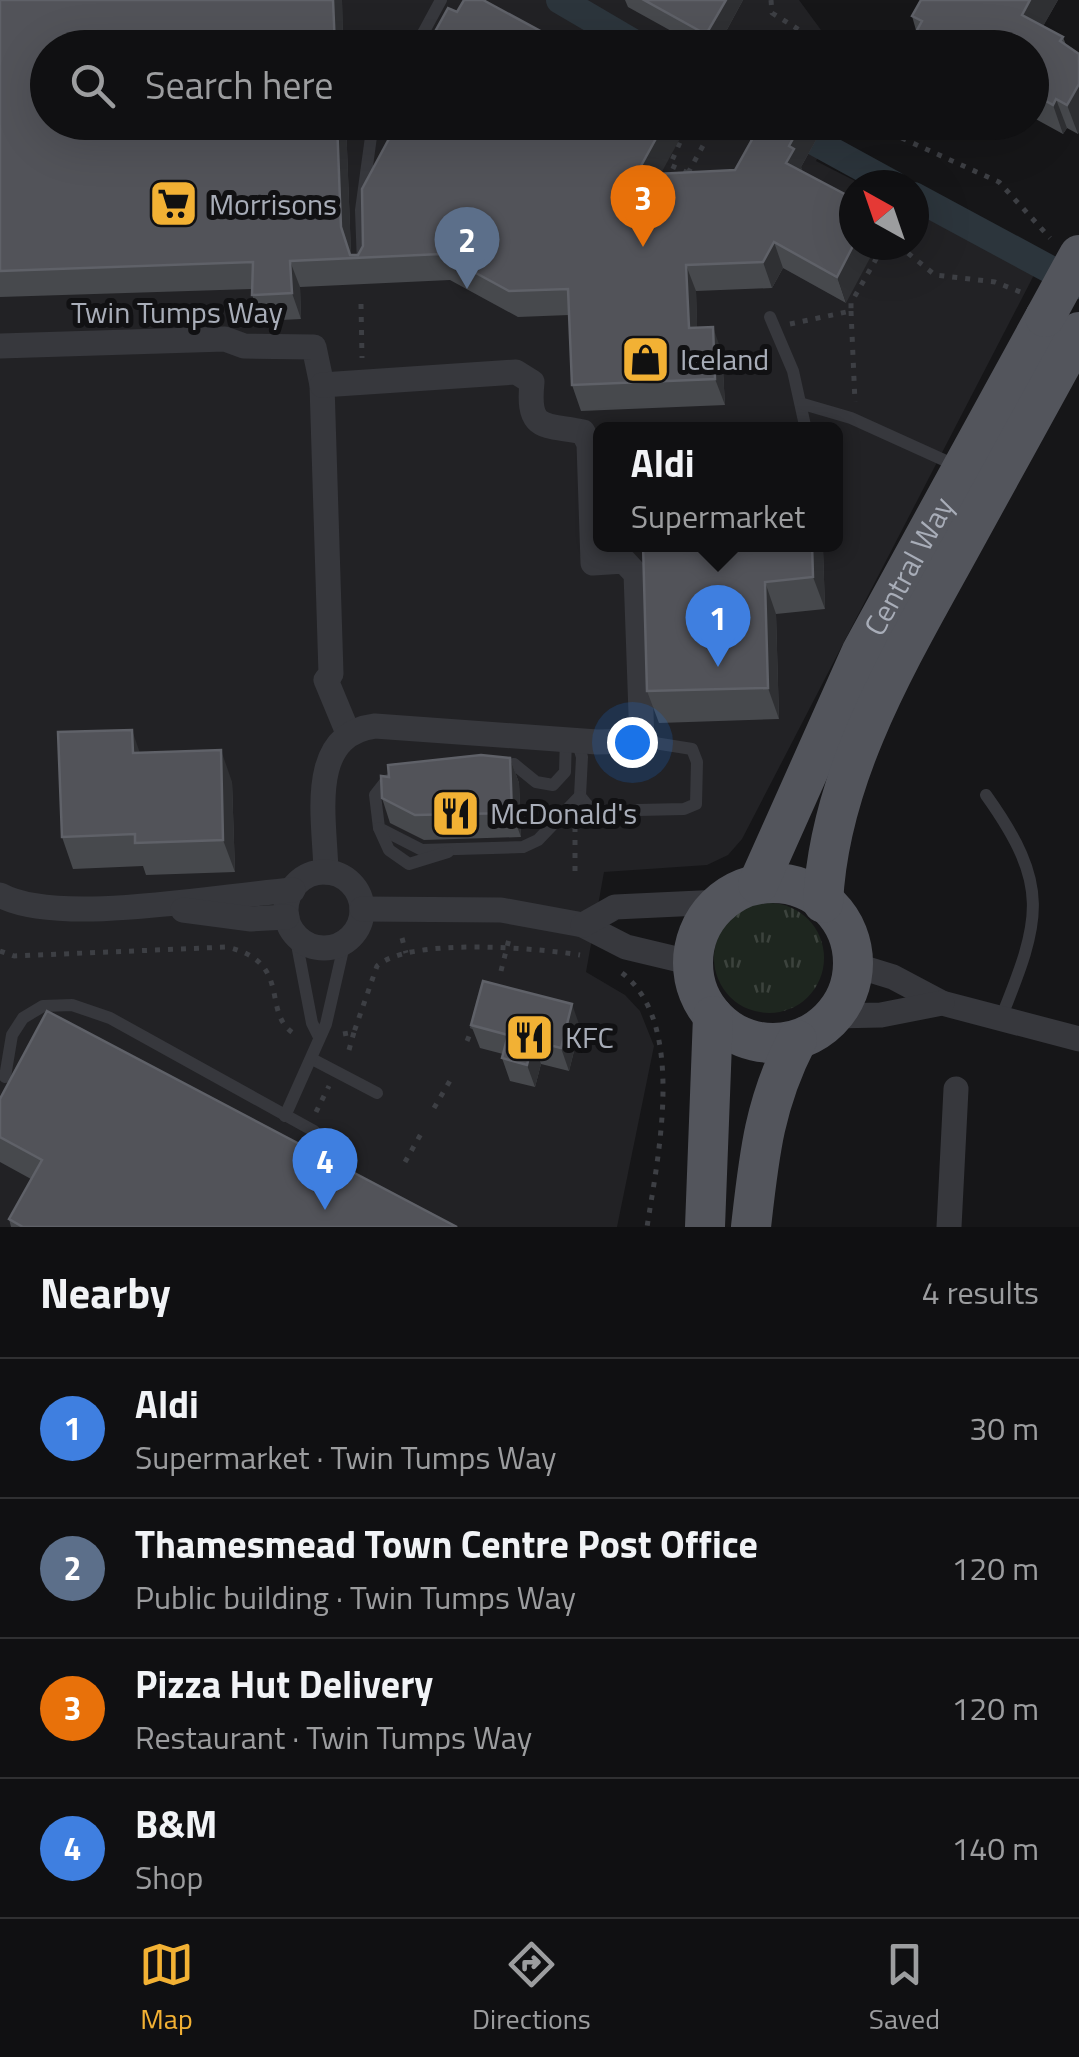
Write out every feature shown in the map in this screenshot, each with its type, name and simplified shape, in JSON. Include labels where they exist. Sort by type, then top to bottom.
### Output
[{"type":"main road","name":"Central Way","points":[[823,902],[834,815],[856,755],[1059,321],[1071,250]]},
{"type":"main road","name":"Central Way","points":[[758,884],[853,668],[961,468],[1059,321]]},
{"type":"main road","points":[[758,884],[806,890],[823,902],[850,939],[854,965],[848,992],[834,1016],[798,1040],[770,1044],[734,1033],[712,1016],[696,985],[693,963],[698,935],[721,902],[740,888],[758,884]]},
{"type":"main road","points":[[705,1227],[712,1016]]},
{"type":"main road","points":[[750,1227],[759,1142],[777,1079],[798,1040]]},
{"type":"street","name":"Twin Tumps Way","points":[[0,346],[225,339],[244,346],[314,347],[322,385],[331,674],[326,680],[348,733]]},
{"type":"street","points":[[322,385],[516,372],[532,382],[532,414],[538,422],[552,430],[583,432],[589,444],[593,563],[624,561],[636,574],[642,741],[376,726],[348,733],[335,746],[325,775],[326,872]]},
{"type":"street","points":[[0,895],[32,906],[143,905],[292,890],[304,878],[326,872],[347,879],[362,909],[355,933],[345,942],[323,948],[291,925],[143,905]]},
{"type":"street","points":[[291,925],[292,890]]},
{"type":"street","points":[[583,925],[615,907],[721,902]]},
{"type":"street","points":[[362,909],[501,910],[583,925],[626,947],[693,963]]},
{"type":"street","points":[[854,965],[894,977],[942,1003],[1079,1039]]},
{"type":"street","points":[[834,1016],[881,1015],[942,1003]]},
{"type":"street","points":[[949,1227],[956,1090]]},
{"type":"lane","points":[[425,30],[442,0]]},
{"type":"lane","points":[[363,272],[361,210],[371,140]]},
{"type":"lane","points":[[774,322],[805,422]]},
{"type":"lane","points":[[802,404],[851,418],[961,468]]},
{"type":"lane","points":[[485,771],[507,762],[536,782],[553,785],[564,772],[571,738]]},
{"type":"lane","points":[[416,776],[399,777],[380,787],[375,805],[379,828],[422,850],[524,848],[538,840],[580,796],[582,757],[571,738]]},
{"type":"lane","points":[[580,796],[592,811],[684,810],[696,804],[698,762],[692,749],[642,741]]},
{"type":"lane","points":[[986,794],[1010,829],[1034,892],[1033,932],[1001,1018]]},
{"type":"lane","points":[[291,925],[314,1037]]},
{"type":"lane","points":[[285,1116],[312,1059],[314,1037],[345,942]]},
{"type":"lane","points":[[5,1077],[12,1034],[24,1018],[43,1006],[72,1005],[110,1018],[314,1130]]},
{"type":"lane","points":[[312,1059],[377,1093]]},
{"type":"path","points":[[771,0],[772,13],[799,30]]},
{"type":"path","points":[[682,140],[670,165],[688,174],[708,173]]},
{"type":"path","points":[[688,174],[705,140]]},
{"type":"path","points":[[751,140],[755,154]]},
{"type":"path","points":[[906,140],[999,182],[1047,236],[1071,250]]},
{"type":"path","points":[[851,418],[857,390],[850,303],[875,260]]},
{"type":"path","points":[[916,260],[935,275],[995,282],[1059,321]]},
{"type":"path","points":[[361,304],[362,366]]},
{"type":"path","points":[[774,322],[851,311]]},
{"type":"path","points":[[566,825],[570,821],[575,828],[575,877]]},
{"type":"path","points":[[501,970],[511,928]]},
{"type":"path","points":[[402,938],[406,954]]},
{"type":"path","points":[[0,950],[14,956],[227,948],[244,952],[268,969],[288,1031],[314,1037]]},
{"type":"path","points":[[348,1050],[377,966],[406,954],[509,948],[592,960]]},
{"type":"path","points":[[617,970],[633,982],[652,1008],[664,1097],[648,1227]]},
{"type":"path","points":[[467,1040],[478,1014]]},
{"type":"path","points":[[336,1037],[354,1032]]},
{"type":"path","points":[[434,1108],[450,1079]]},
{"type":"path","points":[[316,1112],[330,1084]]},
{"type":"path","points":[[405,1162],[422,1132]]},
{"type":"shaded area","points":[[0,0],[799,0],[821,30],[30,30],[30,140],[826,140],[816,161],[839,173],[839,260],[929,260],[929,219],[1035,273],[742,839],[728,855],[707,865],[604,872],[586,972],[625,995],[640,1011],[654,1046],[617,1227],[0,1227]]},
{"type":"green space","points":[[769,903],[790,907],[808,919],[820,937],[824,958],[820,979],[808,997],[790,1009],[769,1013],[748,1009],[730,997],[718,979],[714,958],[718,937],[730,919],[748,907]]},
{"type":"building","points":[[0,0],[333,0],[334,30],[30,30],[30,140],[338,140],[341,227],[350,255],[358,255],[363,246],[362,189],[388,140],[655,140],[636,175],[735,170],[752,140],[792,140],[789,146],[794,149],[786,163],[839,191],[839,260],[846,260],[837,277],[774,242],[763,262],[686,265],[689,328],[713,327],[715,379],[572,385],[568,289],[509,291],[441,254],[290,261],[292,293],[252,295],[253,262],[0,271]]},
{"type":"building","points":[[464,0],[483,0],[539,30],[436,30],[448,8],[457,12]]},
{"type":"building","points":[[644,0],[726,0],[709,30],[698,30]]},
{"type":"building","points":[[921,0],[1030,0],[1022,15],[1063,37],[1060,41],[1079,54],[1079,84],[1067,105],[1056,99],[1053,105],[1049,103],[1049,30],[917,30],[922,21],[912,16]]},
{"type":"building","points":[[643,552],[812,552],[813,577],[765,582],[768,688],[647,691]]},
{"type":"building","points":[[132,730],[133,753],[221,750],[223,840],[135,843],[135,834],[62,837],[58,732]]},
{"type":"building","points":[[481,755],[510,758],[512,813],[415,815],[382,798],[381,776],[389,777],[388,765]]},
{"type":"building","points":[[483,981],[572,1004],[561,1048],[533,1041],[527,1065],[502,1058],[508,1035],[471,1025]]},
{"type":"building","points":[[47,1011],[457,1227],[23,1227],[9,1219],[42,1160],[0,1137],[0,1099]]},
{"type":"waterway","points":[[560,0],[611,30]]},
{"type":"waterway","points":[[812,140],[867,170]]},
{"type":"waterway","points":[[929,204],[1079,285]]},
{"type":"place","name":"Morrisons","points":[[174,204]]},
{"type":"place","name":"Pizza Hut Delivery","points":[[643,247]]},
{"type":"place","name":"Thamesmead Town Centre Post Office","points":[[467,289]]},
{"type":"place","name":"Iceland","points":[[645,359]]},
{"type":"place","name":"Aldi","points":[[718,667]]},
{"type":"place","name":"McDonald's","points":[[455,813]]},
{"type":"place","name":"KFC","points":[[530,1037]]},
{"type":"place","name":"B&M","points":[[325,1210]]}]
